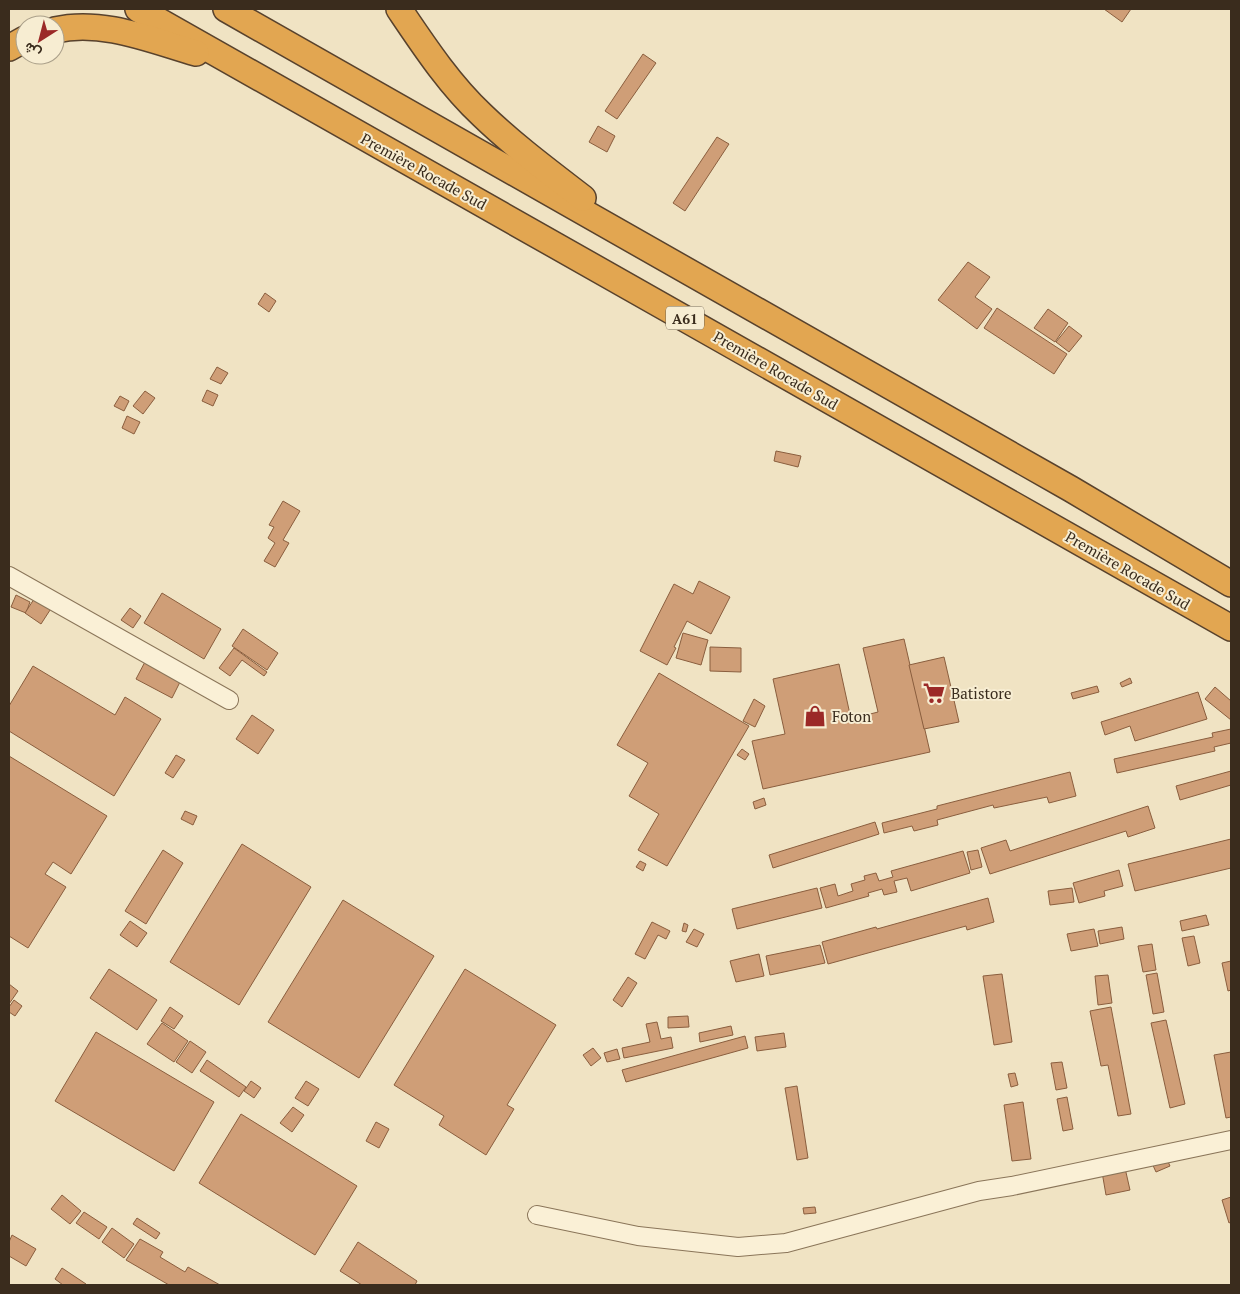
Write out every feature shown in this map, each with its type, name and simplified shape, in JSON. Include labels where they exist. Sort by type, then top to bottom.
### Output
[{"type":"highway","name":"Première Rocade Sud","points":[[138,9],[1231,628]]},
{"type":"highway","name":"A61","points":[[226,9],[1062,484],[1231,584]]},
{"type":"highway","points":[[399,9],[450,81],[480,113],[512,142],[649,250]]},
{"type":"highway","points":[[65,28],[107,28],[234,65]]},
{"type":"lane","points":[[9,576],[229,700]]},
{"type":"lane","points":[[537,1214],[638,1236],[738,1247],[786,1243],[979,1191],[1012,1186],[1231,1140]]},
{"type":"building","points":[[1104,9],[1131,9],[1122,22]]},
{"type":"building","points":[[643,54],[656,63],[617,119],[605,111]]},
{"type":"building","points":[[598,126],[615,136],[607,152],[589,142]]},
{"type":"building","points":[[717,137],[729,144],[685,211],[673,203]]},
{"type":"building","points":[[968,262],[990,277],[975,297],[992,309],[977,329],[938,300]]},
{"type":"building","points":[[265,293],[276,301],[269,312],[258,304]]},
{"type":"building","points":[[997,308],[1067,354],[1054,374],[984,328]]},
{"type":"building","points":[[1048,309],[1068,323],[1055,342],[1034,328]]},
{"type":"building","points":[[1069,326],[1082,336],[1069,352],[1056,342]]},
{"type":"building","points":[[217,367],[228,373],[221,384],[210,379]]},
{"type":"building","points":[[207,390],[218,395],[213,406],[202,401]]},
{"type":"building","points":[[145,391],[155,398],[143,414],[133,406]]},
{"type":"building","points":[[120,396],[129,401],[124,411],[114,406]]},
{"type":"building","points":[[127,416],[140,422],[134,434],[122,428]]},
{"type":"building","points":[[776,451],[801,456],[798,467],[774,461]]},
{"type":"building","points":[[283,501],[300,511],[283,540],[289,543],[275,567],[264,561],[275,543],[268,538],[274,527],[269,525]]},
{"type":"building","points":[[699,581],[730,597],[711,634],[687,621],[667,665],[640,651],[674,584],[693,594]]},
{"type":"building","points":[[162,593],[221,629],[204,659],[144,623]]},
{"type":"building","points":[[16,595],[30,602],[26,613],[11,607]]},
{"type":"building","points":[[36,596],[52,607],[41,624],[25,613]]},
{"type":"building","points":[[130,608],[141,616],[133,628],[121,620]]},
{"type":"building","points":[[243,629],[278,653],[267,670],[232,646]]},
{"type":"building","points":[[683,633],[708,640],[701,665],[676,658]]},
{"type":"building","name":"Foton","points":[[904,639],[930,752],[763,789],[752,741],[785,734],[773,679],[839,664],[851,719],[878,712],[863,648]]},
{"type":"building","points":[[710,647],[741,648],[741,672],[710,671]]},
{"type":"building","points":[[234,648],[267,672],[264,676],[242,660],[230,676],[219,668]]},
{"type":"building","name":"Batistore","points":[[944,657],[959,722],[924,729],[909,665]]},
{"type":"building","points":[[146,660],[182,678],[172,698],[136,679]]},
{"type":"building","points":[[33,666],[115,715],[125,697],[161,719],[114,796],[9,731],[9,706]]},
{"type":"building","points":[[659,673],[749,726],[667,866],[638,850],[659,814],[629,796],[648,763],[617,745]]},
{"type":"building","points":[[1130,678],[1132,683],[1122,687],[1120,683]]},
{"type":"building","points":[[1097,686],[1099,692],[1073,699],[1071,693]]},
{"type":"building","points":[[1215,687],[1231,701],[1231,720],[1205,699]]},
{"type":"building","points":[[1198,692],[1207,719],[1135,741],[1130,726],[1105,735],[1101,722]]},
{"type":"building","points":[[754,699],[765,706],[755,727],[743,721]]},
{"type":"building","points":[[252,715],[274,730],[258,754],[236,739]]},
{"type":"building","points":[[1231,729],[1231,743],[1214,747],[1215,751],[1117,773],[1114,759],[1213,737],[1212,733]]},
{"type":"building","points":[[742,749],[749,754],[745,760],[737,755]]},
{"type":"building","points":[[176,755],[185,760],[173,778],[165,773]]},
{"type":"building","points":[[9,756],[107,816],[71,874],[53,862],[45,874],[66,887],[28,948],[9,936]]},
{"type":"building","points":[[1231,771],[1231,785],[1180,800],[1176,786]]},
{"type":"building","points":[[1070,772],[1076,796],[1049,803],[1047,797],[994,808],[993,805],[937,820],[938,825],[914,831],[912,826],[884,833],[882,823],[937,809],[937,806]]},
{"type":"building","points":[[764,798],[766,805],[755,809],[753,802]]},
{"type":"building","points":[[1148,806],[1155,828],[1128,837],[1126,831],[990,874],[981,848],[1006,840],[1010,851]]},
{"type":"building","points":[[185,811],[197,816],[193,825],[181,819]]},
{"type":"building","points":[[875,822],[879,834],[773,868],[769,855]]},
{"type":"building","points":[[1231,839],[1231,868],[1135,891],[1128,864]]},
{"type":"building","points":[[242,844],[311,887],[239,1005],[170,962]]},
{"type":"building","points":[[163,850],[183,863],[146,924],[125,911]]},
{"type":"building","points":[[978,850],[982,867],[971,870],[967,852]]},
{"type":"building","points":[[963,851],[970,873],[911,891],[907,878],[894,881],[897,892],[884,895],[882,889],[868,893],[869,896],[826,908],[820,888],[835,884],[838,896],[853,891],[851,884],[865,880],[864,876],[876,873],[879,881],[893,877],[891,871]]},
{"type":"building","points":[[640,861],[646,864],[643,871],[636,867]]},
{"type":"building","points":[[1119,870],[1123,886],[1104,891],[1105,896],[1079,903],[1073,883]]},
{"type":"building","points":[[817,888],[822,908],[737,929],[732,909]]},
{"type":"building","points":[[1072,888],[1074,902],[1050,905],[1048,891]]},
{"type":"building","points":[[988,898],[994,922],[967,930],[966,926],[828,964],[822,942],[876,927],[877,929]]},
{"type":"building","points":[[343,900],[434,956],[359,1078],[268,1022]]},
{"type":"building","points":[[1206,915],[1209,925],[1182,931],[1180,921]]},
{"type":"building","points":[[130,921],[147,933],[137,947],[120,935]]},
{"type":"building","points":[[652,922],[670,931],[666,939],[658,935],[645,959],[635,954]]},
{"type":"building","points":[[684,923],[688,925],[686,932],[682,931]]},
{"type":"building","points":[[1122,927],[1124,939],[1100,944],[1098,931]]},
{"type":"building","points":[[694,929],[704,934],[697,947],[686,942]]},
{"type":"building","points":[[1094,929],[1098,946],[1071,951],[1067,934]]},
{"type":"building","points":[[1194,936],[1200,963],[1188,966],[1182,938]]},
{"type":"building","points":[[1152,944],[1156,970],[1143,972],[1138,946]]},
{"type":"building","points":[[820,945],[825,963],[770,975],[766,956]]},
{"type":"building","points":[[759,954],[764,976],[736,982],[730,961]]},
{"type":"building","points":[[1231,961],[1231,990],[1228,991],[1222,963]]},
{"type":"building","points":[[109,969],[157,1000],[137,1030],[90,998]]},
{"type":"building","points":[[465,969],[556,1025],[507,1105],[514,1109],[486,1155],[439,1125],[444,1116],[394,1085]]},
{"type":"building","points":[[1157,973],[1164,1012],[1153,1014],[1146,975]]},
{"type":"building","points":[[1002,974],[1012,1042],[994,1045],[983,976]]},
{"type":"building","points":[[1108,975],[1112,1003],[1098,1005],[1095,976]]},
{"type":"building","points":[[628,977],[637,983],[622,1007],[613,1000]]},
{"type":"building","points":[[9,984],[18,991],[9,1004]]},
{"type":"building","points":[[14,1000],[22,1006],[15,1016],[9,1012],[9,1007]]},
{"type":"building","points":[[170,1007],[183,1016],[174,1029],[161,1021]]},
{"type":"building","points":[[1111,1007],[1131,1114],[1118,1116],[1108,1065],[1101,1066],[1090,1011]]},
{"type":"building","points":[[688,1016],[689,1027],[668,1028],[668,1017]]},
{"type":"building","points":[[1166,1020],[1185,1104],[1170,1108],[1151,1023]]},
{"type":"building","points":[[657,1022],[661,1039],[671,1037],[673,1048],[624,1058],[622,1048],[650,1042],[646,1024]]},
{"type":"building","points":[[162,1023],[188,1041],[174,1062],[147,1044]]},
{"type":"building","points":[[731,1026],[733,1035],[700,1042],[699,1033]]},
{"type":"building","points":[[96,1032],[214,1102],[174,1171],[55,1101]]},
{"type":"building","points":[[784,1033],[786,1047],[757,1051],[755,1037]]},
{"type":"building","points":[[745,1036],[748,1048],[626,1082],[622,1070]]},
{"type":"building","points":[[190,1041],[206,1052],[192,1073],[176,1062]]},
{"type":"building","points":[[593,1048],[601,1058],[591,1066],[583,1055]]},
{"type":"building","points":[[617,1049],[620,1059],[607,1062],[604,1053]]},
{"type":"building","points":[[1231,1052],[1231,1117],[1226,1118],[1214,1055]]},
{"type":"building","points":[[207,1060],[246,1087],[239,1097],[200,1071]]},
{"type":"building","points":[[1062,1062],[1067,1088],[1056,1090],[1051,1063]]},
{"type":"building","points":[[1015,1073],[1018,1085],[1011,1087],[1008,1074]]},
{"type":"building","points":[[251,1081],[261,1088],[254,1098],[244,1091]]},
{"type":"building","points":[[306,1081],[319,1089],[308,1106],[295,1098]]},
{"type":"building","points":[[797,1086],[808,1158],[797,1160],[785,1088]]},
{"type":"building","points":[[1067,1097],[1073,1129],[1063,1131],[1057,1099]]},
{"type":"building","points":[[1023,1102],[1031,1159],[1012,1161],[1004,1105]]},
{"type":"building","points":[[293,1107],[304,1115],[292,1132],[280,1123]]},
{"type":"building","points":[[241,1114],[357,1186],[315,1255],[199,1183]]},
{"type":"building","points":[[376,1122],[389,1129],[379,1148],[366,1141]]},
{"type":"building","points":[[1165,1155],[1170,1166],[1156,1172],[1151,1161]]},
{"type":"building","points":[[1125,1168],[1130,1190],[1106,1195],[1102,1172]]},
{"type":"building","points":[[62,1195],[81,1211],[70,1224],[51,1209]]},
{"type":"building","points":[[1231,1197],[1231,1222],[1229,1223],[1222,1200]]},
{"type":"building","points":[[815,1207],[816,1213],[804,1214],[803,1208]]},
{"type":"building","points":[[84,1212],[107,1227],[99,1239],[76,1223]]},
{"type":"building","points":[[137,1218],[160,1233],[156,1239],[133,1224]]},
{"type":"building","points":[[112,1228],[134,1244],[124,1258],[102,1242]]},
{"type":"building","points":[[12,1235],[36,1249],[26,1266],[9,1256],[9,1242]]},
{"type":"building","points":[[140,1239],[163,1252],[160,1257],[185,1272],[188,1267],[220,1285],[169,1285],[126,1260]]},
{"type":"building","points":[[358,1242],[417,1281],[415,1285],[362,1285],[340,1271]]},
{"type":"building","points":[[62,1268],[86,1284],[63,1285],[55,1279]]},
{"type":"place","name":"Batistore","points":[[934,693]]},
{"type":"place","name":"Foton","points":[[815,716]]}]
